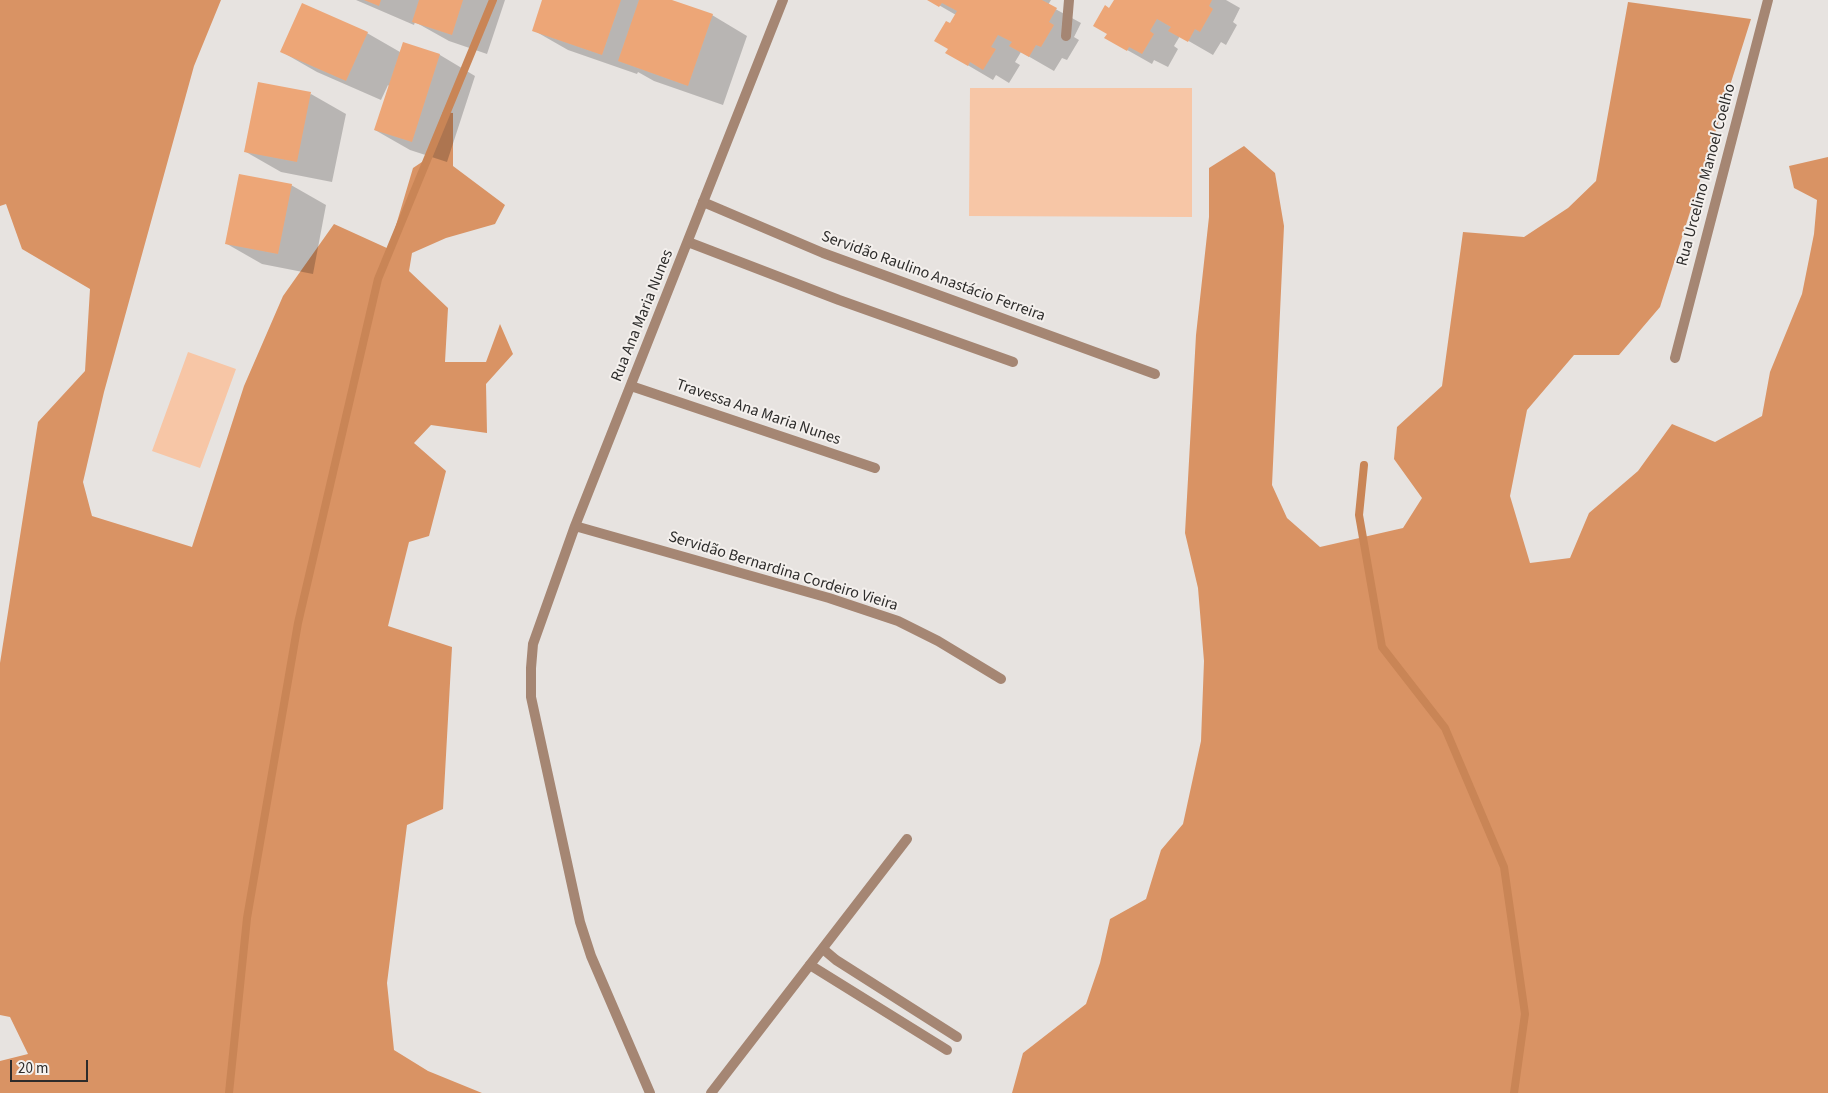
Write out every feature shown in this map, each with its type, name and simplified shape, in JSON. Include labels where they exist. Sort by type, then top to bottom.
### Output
[{"type":"street","name":"Rua Ana Maria Nunes","points":[[650,1093],[590,956],[580,922],[531,697],[531,668],[534,644],[575,526],[783,0]]},
{"type":"street","points":[[1066,36],[1069,0]]},
{"type":"street","name":"Rua Urcelino Manoel Coelho","points":[[1675,358],[1768,0]]},
{"type":"street","name":"Servidão Raulino Anastácio Ferreira","points":[[704,202],[823,253],[1155,374]]},
{"type":"street","points":[[688,242],[839,300],[1013,362]]},
{"type":"street","name":"Travessa Ana Maria Nunes","points":[[631,386],[875,468]]},
{"type":"street","name":"Servidão Bernardina Cordeiro Vieira","points":[[575,526],[829,598],[898,621],[938,641],[1001,679]]},
{"type":"street","points":[[711,1093],[907,839]]},
{"type":"street","points":[[823,949],[836,960],[956,1037]]},
{"type":"street","points":[[810,965],[947,1050]]},
{"type":"shaded area","points":[[0,0],[221,0],[194,66],[104,392],[83,482],[92,516],[192,547],[244,386],[283,296],[334,224],[389,249],[413,168],[425,160],[443,112],[453,113],[453,166],[505,205],[495,224],[446,238],[412,253],[409,271],[448,308],[445,362],[486,362],[500,324],[513,354],[486,384],[487,433],[431,425],[414,443],[446,471],[429,536],[409,542],[388,626],[452,647],[443,809],[407,825],[387,983],[394,1050],[428,1071],[482,1093],[0,1093],[0,1061],[28,1054],[10,1017],[0,1015],[0,663],[38,422],[85,371],[90,289],[22,249],[6,204],[0,206]]},
{"type":"shaded area","points":[[1628,2],[1751,19],[1660,307],[1619,355],[1574,355],[1527,410],[1510,496],[1530,563],[1570,558],[1589,513],[1638,471],[1672,424],[1715,442],[1762,416],[1770,372],[1802,294],[1814,234],[1817,200],[1794,188],[1789,166],[1828,157],[1828,1093],[1012,1093],[1023,1053],[1086,1004],[1100,963],[1110,919],[1146,899],[1161,850],[1183,824],[1201,741],[1204,661],[1198,588],[1185,533],[1196,335],[1209,217],[1209,168],[1244,146],[1275,173],[1284,226],[1272,485],[1287,518],[1320,547],[1403,528],[1422,498],[1394,459],[1397,427],[1442,386],[1463,232],[1524,237],[1568,208],[1596,181]]},
{"type":"shaded area","points":[[970,88],[1192,88],[1192,217],[969,216]]},
{"type":"shaded area","points":[[188,352],[236,369],[200,468],[152,451]]},
{"type":"building","points":[[364,0],[381,0],[379,6]]},
{"type":"building","points":[[419,0],[463,0],[452,35],[412,22]]},
{"type":"building","points":[[542,0],[621,0],[602,55],[532,31]]},
{"type":"building","points":[[639,0],[672,0],[713,14],[688,86],[618,61]]},
{"type":"building","points":[[927,0],[1042,0],[1057,8],[1049,22],[1054,25],[1041,47],[1036,45],[1029,57],[1009,46],[1012,42],[998,35],[991,47],[996,49],[983,70],[970,62],[968,66],[945,53],[948,49],[934,41],[946,21],[950,23],[957,11],[942,3],[939,7]]},
{"type":"building","points":[[1114,0],[1212,0],[1209,6],[1213,9],[1200,32],[1195,29],[1188,42],[1168,31],[1171,27],[1157,19],[1150,31],[1154,34],[1142,54],[1129,47],[1127,51],[1104,38],[1107,34],[1093,26],[1105,5],[1109,8]]},
{"type":"building","points":[[302,3],[368,32],[346,81],[280,52]]},
{"type":"building","points":[[403,42],[440,54],[412,142],[374,130]]},
{"type":"building","points":[[258,82],[311,92],[297,162],[244,152]]},
{"type":"building","points":[[239,174],[292,184],[278,254],[225,244]]},
{"type":"waterway","points":[[229,1093],[247,918],[298,623],[378,279],[493,0]]},
{"type":"waterway","points":[[1364,465],[1359,515],[1382,647],[1445,728],[1504,867],[1525,1014],[1514,1093]]}]
